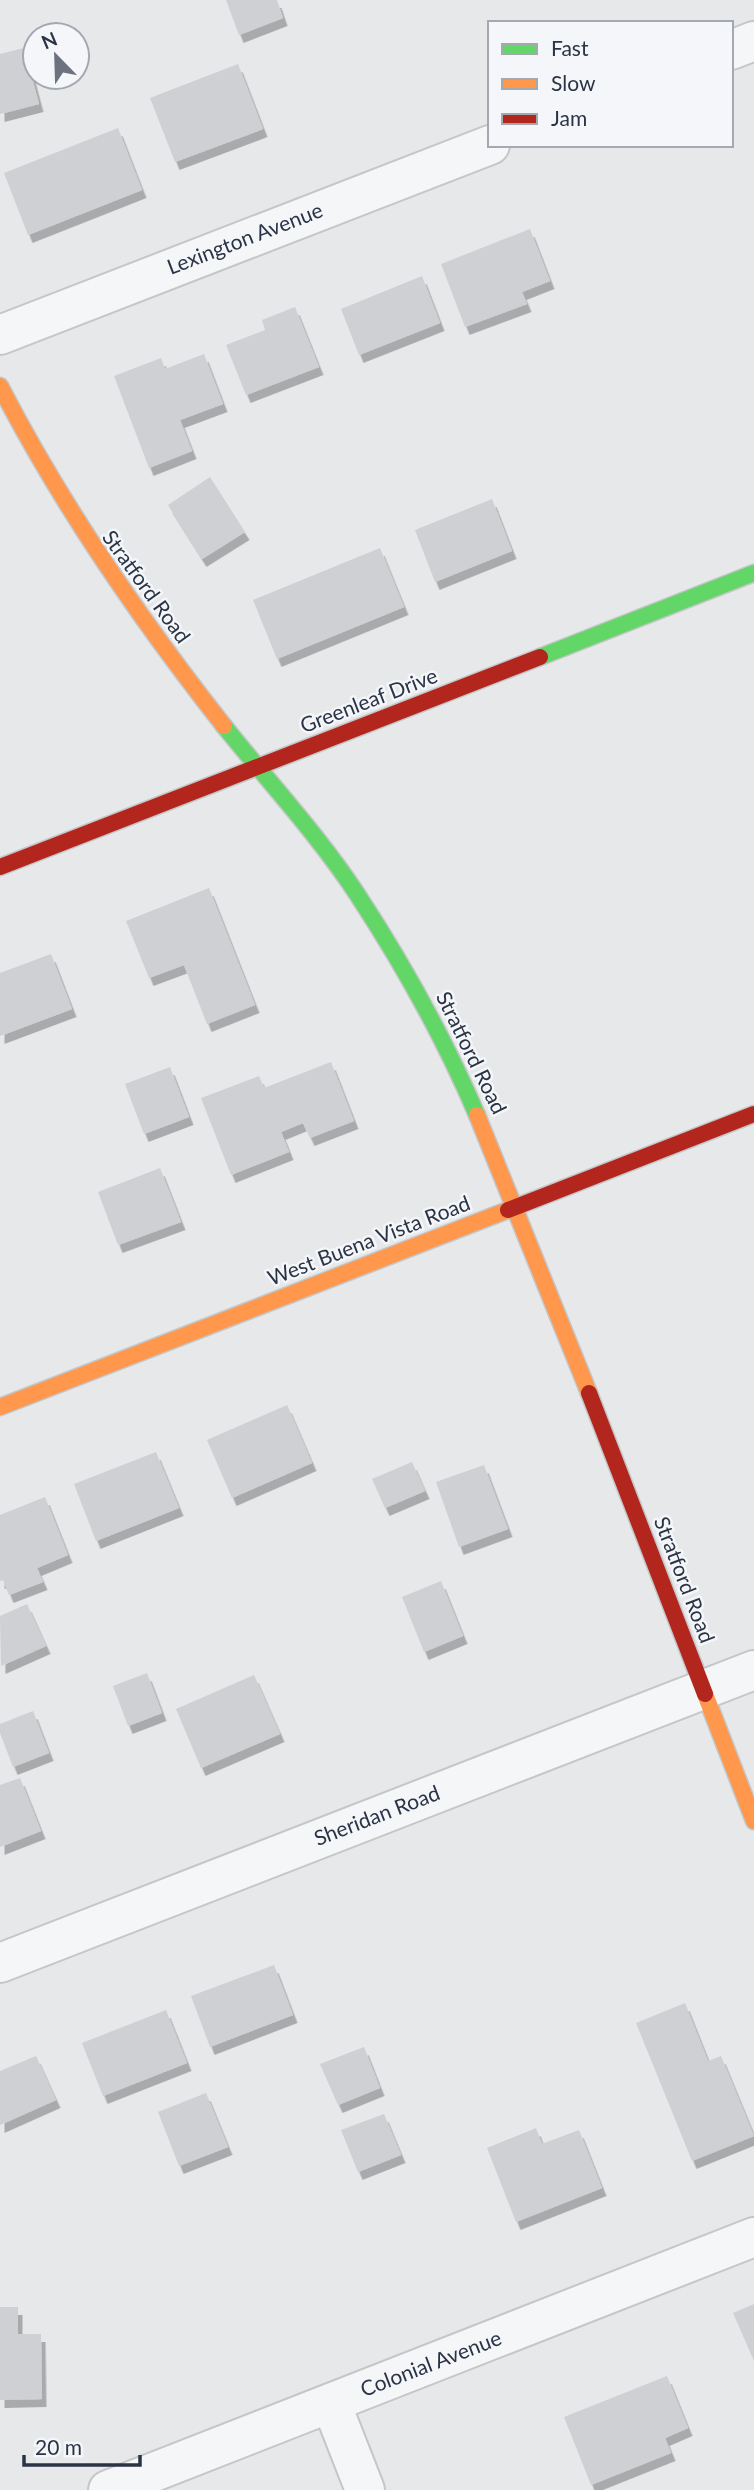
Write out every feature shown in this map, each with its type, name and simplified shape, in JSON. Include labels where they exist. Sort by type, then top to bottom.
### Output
[{"type":"street","points":[[733,49],[754,41]]},
{"type":"street","name":"Lexington Avenue","points":[[0,335],[488,146]]},
{"type":"street","name":"Stratford Road","points":[[0,386],[30,444],[86,538],[154,637],[356,892],[412,983],[464,1082],[493,1146],[514,1207],[754,1821]]},
{"type":"street","name":"Greenleaf Drive","points":[[0,867],[754,573]]},
{"type":"street","name":"West Buena Vista Road","points":[[0,1407],[754,1114]]},
{"type":"street","name":"Sheridan Road","points":[[0,1963],[754,1670]]},
{"type":"street","name":"Colonial Avenue","points":[[108,2490],[754,2237]]},
{"type":"street","points":[[331,2403],[365,2490]]},
{"type":"building","points":[[226,0],[277,0],[283,18],[239,35]]},
{"type":"building","points":[[21,49],[21,91],[36,91],[39,104],[0,114],[0,54]]},
{"type":"building","points":[[238,64],[263,129],[175,162],[150,98]]},
{"type":"building","points":[[118,128],[142,190],[28,235],[4,173]]},
{"type":"building","points":[[530,229],[550,281],[522,292],[527,304],[465,327],[441,264]]},
{"type":"building","points":[[422,276],[440,323],[359,355],[341,309]]},
{"type":"building","points":[[295,307],[319,367],[246,395],[226,345],[265,330],[262,320]]},
{"type":"building","points":[[204,354],[223,404],[180,420],[192,451],[149,468],[114,376],[161,358],[165,369]]},
{"type":"building","points":[[210,477],[245,532],[202,559],[168,505]]},
{"type":"building","points":[[492,499],[512,551],[435,582],[415,530]]},
{"type":"building","points":[[380,548],[404,607],[277,659],[253,600]]},
{"type":"building","points":[[209,888],[255,1005],[207,1024],[184,965],[149,978],[126,921]]},
{"type":"building","points":[[51,954],[72,1009],[0,1036],[0,973]]},
{"type":"building","points":[[331,1062],[354,1121],[310,1138],[303,1123],[281,1132],[289,1152],[231,1175],[201,1098],[259,1076],[264,1088]]},
{"type":"building","points":[[170,1067],[189,1117],[144,1134],[125,1084]]},
{"type":"building","points":[[160,1168],[181,1222],[118,1245],[98,1192]]},
{"type":"building","points":[[287,1405],[312,1463],[232,1498],[207,1440]]},
{"type":"building","points":[[156,1452],[179,1508],[96,1541],[74,1484]]},
{"type":"building","points":[[412,1462],[425,1491],[385,1508],[372,1479]]},
{"type":"building","points":[[484,1465],[508,1529],[459,1547],[436,1482]]},
{"type":"building","points":[[45,1497],[68,1555],[37,1568],[43,1582],[9,1595],[3,1580],[0,1581],[0,1515]]},
{"type":"building","points":[[441,1581],[463,1636],[424,1652],[402,1597]]},
{"type":"building","points":[[27,1604],[46,1646],[1,1666],[0,1616]]},
{"type":"building","points":[[147,1673],[162,1713],[128,1726],[113,1686]]},
{"type":"building","points":[[254,1675],[280,1734],[201,1768],[176,1709]]},
{"type":"building","points":[[33,1711],[49,1753],[13,1767],[0,1733],[0,1724]]},
{"type":"building","points":[[20,1778],[41,1831],[0,1847],[0,1785]]},
{"type":"building","points":[[274,1965],[293,2015],[210,2047],[191,1996]]},
{"type":"building","points":[[685,2003],[708,2061],[721,2056],[754,2136],[692,2161],[636,2023]]},
{"type":"building","points":[[166,2010],[187,2063],[103,2096],[82,2043]]},
{"type":"building","points":[[364,2047],[380,2088],[338,2105],[320,2064]]},
{"type":"building","points":[[36,2056],[56,2100],[0,2125],[0,2071]]},
{"type":"building","points":[[206,2093],[228,2147],[179,2166],[158,2112]]},
{"type":"building","points":[[384,2114],[401,2155],[358,2172],[341,2130]]},
{"type":"building","points":[[536,2128],[542,2144],[579,2130],[602,2188],[516,2222],[487,2148]]},
{"type":"building","points":[[754,2304],[754,2361],[733,2313]]},
{"type":"building","points":[[0,2307],[18,2307],[18,2334],[41,2334],[42,2399],[0,2400]]},
{"type":"building","points":[[667,2376],[688,2428],[665,2438],[671,2453],[591,2485],[564,2417]]},
{"type":"traffic: fast","points":[[540,657],[754,573]]},
{"type":"traffic: fast","points":[[224,726],[310,830],[357,894],[422,1002],[477,1115]]},
{"type":"traffic: slow","points":[[0,386],[76,519],[132,603],[224,726]]},
{"type":"traffic: slow","points":[[477,1115],[589,1393]]},
{"type":"traffic: slow","points":[[0,1407],[508,1210]]},
{"type":"traffic: slow","points":[[705,1694],[754,1821]]},
{"type":"traffic: jam","points":[[0,867],[540,657]]},
{"type":"traffic: jam","points":[[508,1210],[754,1114]]},
{"type":"traffic: jam","points":[[589,1393],[705,1694]]}]
